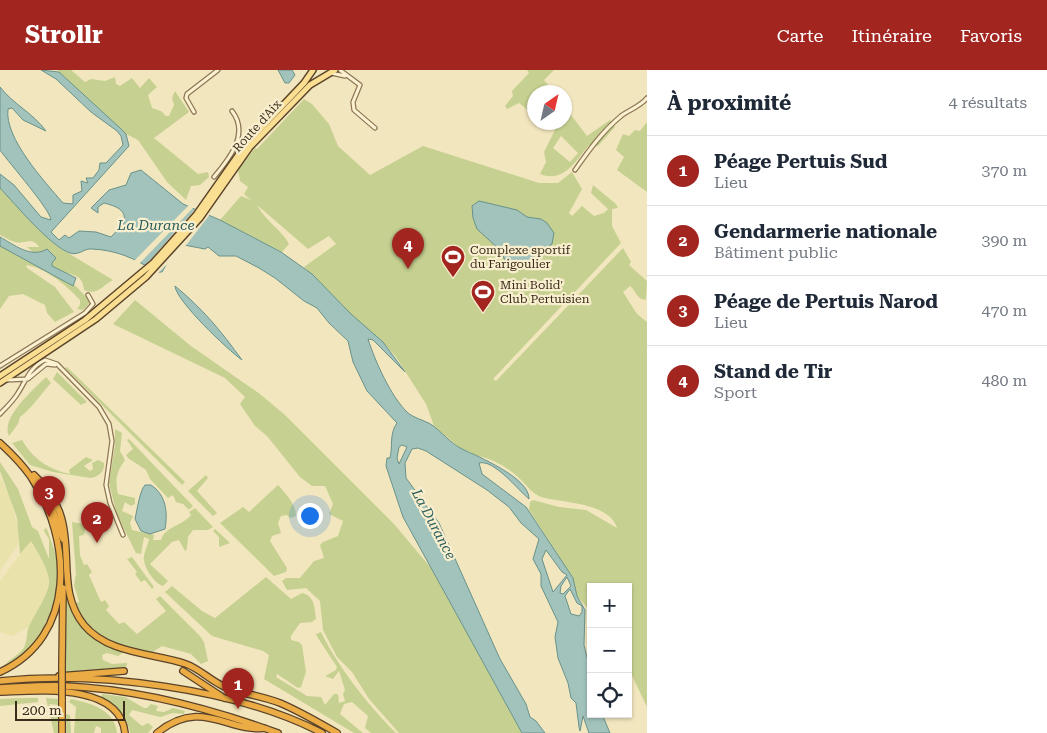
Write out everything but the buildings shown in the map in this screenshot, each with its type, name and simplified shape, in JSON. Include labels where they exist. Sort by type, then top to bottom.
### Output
[{"type":"highway","points":[[0,439],[50,491],[63,519],[72,600],[78,615],[89,631],[117,647],[188,665],[224,686],[281,703],[337,733]]},
{"type":"highway","points":[[0,443],[39,487],[58,548],[60,580],[59,597],[51,624],[34,650],[14,666],[0,672]]},
{"type":"highway","points":[[34,475],[60,536],[63,565],[62,733]]},
{"type":"highway","points":[[0,681],[124,671]]},
{"type":"highway","points":[[183,671],[226,699]]},
{"type":"highway","points":[[17,680],[116,682],[226,699],[278,714],[322,733]]},
{"type":"highway","points":[[0,688],[66,686],[118,690],[187,704],[278,733]]},
{"type":"highway","points":[[0,692],[45,690],[97,699],[110,706],[119,715],[125,733]]},
{"type":"highway","points":[[157,733],[176,722],[194,718],[206,719],[253,731],[266,730]]},
{"type":"main road","name":"Route d'Aix","points":[[210,200],[241,150],[314,70]]},
{"type":"main road","points":[[318,70],[331,72]]},
{"type":"main road","name":"Route d'Aix","points":[[210,200],[250,147],[303,91],[331,72]]},
{"type":"main road","points":[[1,380],[108,306],[163,257],[210,200]]},
{"type":"street","points":[[194,112],[186,98],[186,94],[218,70]]},
{"type":"street","points":[[340,70],[360,85],[353,102],[354,110],[375,128]]},
{"type":"street","points":[[331,72],[348,77]]},
{"type":"street","points":[[575,170],[600,136],[624,114],[638,107],[647,98]]},
{"type":"street","points":[[214,177],[230,158],[236,145],[239,125],[232,112]]},
{"type":"street","points":[[0,366],[84,313],[93,304],[88,295]]},
{"type":"street","points":[[0,414],[16,397],[28,373],[45,360],[54,362],[99,407],[109,424],[112,441],[106,485],[110,503],[123,535]]},
{"type":"street","points":[[1,380],[23,381],[33,376],[43,366],[49,364],[63,371]]},
{"type":"shaded area","points":[[0,477],[10,498],[20,535],[18,544],[0,571]]},
{"type":"shaded area","points":[[31,540],[47,571],[49,590],[28,627],[12,636],[0,632],[0,581]]},
{"type":"green space","points":[[57,70],[71,70],[85,82],[91,79],[105,81],[115,77],[116,84],[120,86],[132,78],[140,88],[149,78],[157,87],[148,95],[152,108],[161,111],[166,116],[169,116],[174,105],[172,98],[175,91],[189,112],[154,138],[198,174],[208,172],[209,177],[200,185],[191,186],[186,200],[167,182],[138,140],[126,134]]},
{"type":"green space","points":[[527,70],[554,70],[544,80],[548,85],[527,85],[527,109],[519,103],[507,109],[505,106],[513,96],[512,91],[529,73]]},
{"type":"green space","name":"Complexe sportif du Farigoulier","points":[[304,99],[312,104],[329,124],[338,146],[370,175],[423,146],[539,183],[558,183],[572,172],[582,189],[569,213],[572,216],[582,206],[594,216],[604,213],[608,209],[591,193],[593,185],[616,204],[618,208],[612,209],[612,226],[621,243],[493,379],[496,381],[623,248],[631,262],[629,265],[647,281],[646,300],[638,297],[630,286],[623,292],[637,314],[647,322],[647,707],[632,675],[632,583],[587,583],[587,607],[577,596],[573,578],[529,510],[530,502],[533,500],[559,507],[586,510],[617,528],[612,519],[595,508],[537,495],[508,469],[491,460],[473,455],[471,452],[461,449],[434,426],[426,404],[396,357],[383,342],[351,314],[304,267],[336,244],[329,236],[308,249],[257,205],[289,244],[282,252],[220,220],[241,196],[251,200],[244,194],[248,187],[240,181],[238,170],[255,148],[257,149]]},
{"type":"green space","points":[[572,116],[587,136],[610,120],[615,127],[598,146],[589,145],[574,164],[556,176],[540,174],[546,162],[544,152],[555,130],[572,130]],"holes":[[[561,136],[578,153],[570,162],[553,148]]]},
{"type":"green space","points":[[647,122],[647,192],[617,170],[624,157],[616,150],[623,134],[629,136],[635,130],[640,131]]},
{"type":"green space","points":[[0,188],[58,247],[113,280],[99,290],[89,292],[84,290],[83,284],[78,277],[52,267],[27,247],[39,247],[34,242],[15,242],[0,235]]},
{"type":"green space","points":[[0,241],[69,279],[91,302],[83,310],[77,309],[80,305],[80,300],[68,289],[48,273],[26,265],[27,268],[55,287],[74,312],[55,322],[47,313],[45,305],[23,294],[9,296],[0,309]]},
{"type":"green space","points":[[135,300],[191,346],[260,394],[285,415],[394,524],[431,568],[522,733],[399,733],[369,699],[352,672],[337,657],[323,630],[320,601],[306,588],[287,590],[282,581],[286,578],[300,578],[314,561],[324,558],[320,545],[338,536],[343,521],[329,514],[333,504],[325,486],[312,486],[300,477],[267,436],[255,426],[240,404],[245,397],[225,378],[113,324]]},
{"type":"green space","points":[[67,367],[185,482],[182,485],[65,368]]},
{"type":"green space","points":[[57,372],[87,402],[81,405],[53,379]]},
{"type":"green space","points":[[46,377],[51,383],[33,405],[20,417],[18,424],[9,436],[9,421],[14,413],[27,396]]},
{"type":"green space","points":[[115,429],[122,433],[120,451],[125,460],[117,476],[118,494],[135,498],[135,504],[131,506],[125,502],[122,511],[133,516],[130,523],[132,530],[154,535],[153,540],[161,540],[166,532],[187,519],[191,515],[189,512],[195,508],[213,527],[208,530],[193,530],[188,537],[187,549],[185,551],[179,540],[172,542],[150,564],[168,581],[163,586],[153,579],[145,564],[144,555],[149,539],[144,537],[141,554],[136,553],[117,515],[109,483],[115,445]]},
{"type":"green space","points":[[129,439],[193,506],[189,510],[183,504],[176,502],[173,495],[168,498],[150,479],[146,470],[128,458],[126,455],[133,449],[127,440]]},
{"type":"green space","points":[[22,440],[36,458],[62,472],[70,474],[69,470],[86,457],[93,460],[84,466],[90,471],[93,469],[92,463],[98,460],[104,463],[103,469],[98,475],[90,478],[53,472],[30,465],[12,443]]},
{"type":"green space","points":[[0,462],[18,489],[32,527],[38,531],[49,559],[49,539],[44,531],[45,528],[47,529],[56,555],[58,568],[58,591],[50,618],[45,622],[44,631],[28,652],[1,670],[5,664],[23,649],[29,627],[44,600],[49,583],[45,567],[31,541],[20,554],[17,518],[0,471]]},
{"type":"green space","points":[[206,475],[208,478],[197,491],[217,513],[213,516],[188,491]]},
{"type":"green space","points":[[278,485],[292,503],[296,516],[290,518],[287,515],[281,516],[278,523],[281,533],[272,536],[270,541],[287,568],[286,572],[274,576],[220,523],[243,507],[249,512]]},
{"type":"green space","points":[[94,519],[96,523],[85,529],[84,535],[79,536],[80,555],[84,565],[87,564],[92,572],[89,575],[101,602],[105,600],[109,606],[106,610],[119,624],[124,622],[137,634],[166,611],[156,599],[160,596],[200,636],[204,642],[208,661],[201,664],[191,654],[162,646],[151,653],[128,647],[106,638],[88,624],[81,615],[76,603],[79,602],[74,585],[76,574],[72,522],[83,524]]},
{"type":"green space","points":[[215,529],[230,543],[219,547],[219,537],[213,531]]},
{"type":"green space","points":[[132,557],[154,587],[152,589],[145,580],[141,582],[135,574],[137,572],[127,559]]},
{"type":"green space","points":[[266,577],[291,599],[302,593],[309,596],[316,615],[316,619],[312,622],[300,623],[291,636],[291,640],[302,645],[306,672],[301,687],[298,688],[277,674],[276,677],[307,696],[321,697],[325,705],[334,694],[338,694],[339,703],[345,701],[343,694],[345,690],[339,671],[333,679],[325,676],[336,670],[337,667],[316,634],[321,632],[336,659],[354,685],[396,733],[371,733],[365,728],[368,716],[352,702],[344,704],[340,714],[363,733],[354,733],[264,679],[269,655],[263,651],[212,636],[165,592],[172,586],[202,611],[215,618]]},
{"type":"green space","points":[[66,597],[76,619],[92,637],[124,652],[118,656],[107,653],[102,655],[103,660],[112,664],[127,663],[127,666],[119,669],[66,673]]},
{"type":"green space","points":[[102,694],[125,697],[144,708],[151,704],[158,706],[156,711],[164,712],[173,708],[185,711],[184,714],[173,713],[160,717],[132,710],[129,715],[142,726],[148,723],[153,727],[148,733],[130,733],[126,721],[115,708],[101,698]]},
{"type":"green space","points":[[38,698],[38,702],[0,706],[0,699]]},
{"type":"green space","points":[[46,698],[59,699],[58,705],[49,704],[51,710],[59,714],[58,733],[54,733]]},
{"type":"green space","points":[[71,699],[94,705],[107,713],[115,725],[117,733],[101,733],[101,728],[96,726],[94,733],[74,733],[76,707],[69,702]]},
{"type":"green space","points":[[66,714],[70,715],[71,733],[65,733]]},
{"type":"water","name":"La Durance","points":[[41,70],[59,72],[126,134],[129,146],[51,232],[59,240],[65,235],[69,238],[79,231],[96,232],[111,237],[124,223],[122,211],[104,203],[98,207],[98,213],[91,208],[109,190],[126,185],[131,173],[141,170],[183,204],[220,220],[281,252],[312,274],[351,314],[383,342],[405,372],[373,340],[368,339],[384,378],[408,413],[432,425],[458,447],[502,469],[521,483],[527,491],[529,499],[499,470],[485,463],[479,463],[482,474],[526,507],[573,578],[577,596],[585,610],[584,645],[587,657],[587,718],[604,718],[610,733],[589,733],[583,716],[580,731],[576,703],[571,698],[568,683],[558,658],[555,637],[558,622],[541,586],[541,574],[533,559],[539,539],[521,523],[509,507],[487,490],[426,451],[418,448],[412,449],[405,463],[406,478],[439,523],[500,659],[526,704],[530,717],[536,721],[545,733],[522,733],[403,517],[386,466],[387,458],[390,458],[392,436],[397,423],[367,391],[353,362],[348,341],[329,323],[317,308],[304,301],[259,268],[236,256],[219,256],[208,247],[205,249],[184,245],[171,256],[162,272],[156,272],[134,259],[110,251],[89,249],[76,254],[70,253],[53,243],[43,234],[0,188],[0,174],[14,185],[41,217],[51,220],[37,196],[0,150],[0,87],[46,131],[23,120],[12,108],[8,109],[8,121],[19,146],[37,172],[63,203],[73,204],[73,195],[82,191],[81,181],[88,183],[86,178],[93,178],[99,170],[100,163],[106,163],[123,145],[121,136],[117,131],[91,112],[56,79]],"holes":[[[402,445],[407,447],[399,464],[397,458],[399,447]],[[546,550],[562,572],[567,575],[553,592],[542,559]],[[567,577],[571,586],[563,594],[560,593],[561,586]],[[570,589],[577,603],[582,606],[582,612],[579,616],[571,614],[565,596]]]},
{"type":"water","points":[[278,70],[292,70],[295,75],[289,83],[285,83]]},
{"type":"water","points":[[479,201],[517,210],[527,217],[541,219],[547,223],[554,233],[552,244],[534,256],[523,269],[513,271],[508,268],[501,251],[477,229],[473,218],[472,206]]},
{"type":"water","points":[[0,237],[16,247],[29,251],[41,252],[47,249],[56,258],[52,266],[76,278],[73,286],[0,246]]},
{"type":"water","points":[[175,286],[211,321],[242,360],[193,313]]},
{"type":"water","points":[[145,485],[151,485],[156,489],[163,499],[166,510],[165,529],[150,534],[141,531],[135,519],[140,496]]},
{"type":"pier","points":[[190,204],[195,206],[139,264],[134,261]]},
{"type":"pier","points":[[197,207],[211,213],[184,248],[156,275],[144,267]]},
{"type":"place","name":"Stand de Tir","points":[[408,269]]},
{"type":"place","name":"Complexe sportif du Farigoulier","points":[[453,278]]},
{"type":"place","name":"Mini Bolid' Club Pertuisien","points":[[483,313]]},
{"type":"place","name":"Péage de Pertuis Narod","points":[[49,517]]},
{"type":"place","name":"Gendarmerie nationale","points":[[97,543]]},
{"type":"place","name":"Péage Pertuis Sud","points":[[238,709]]}]
